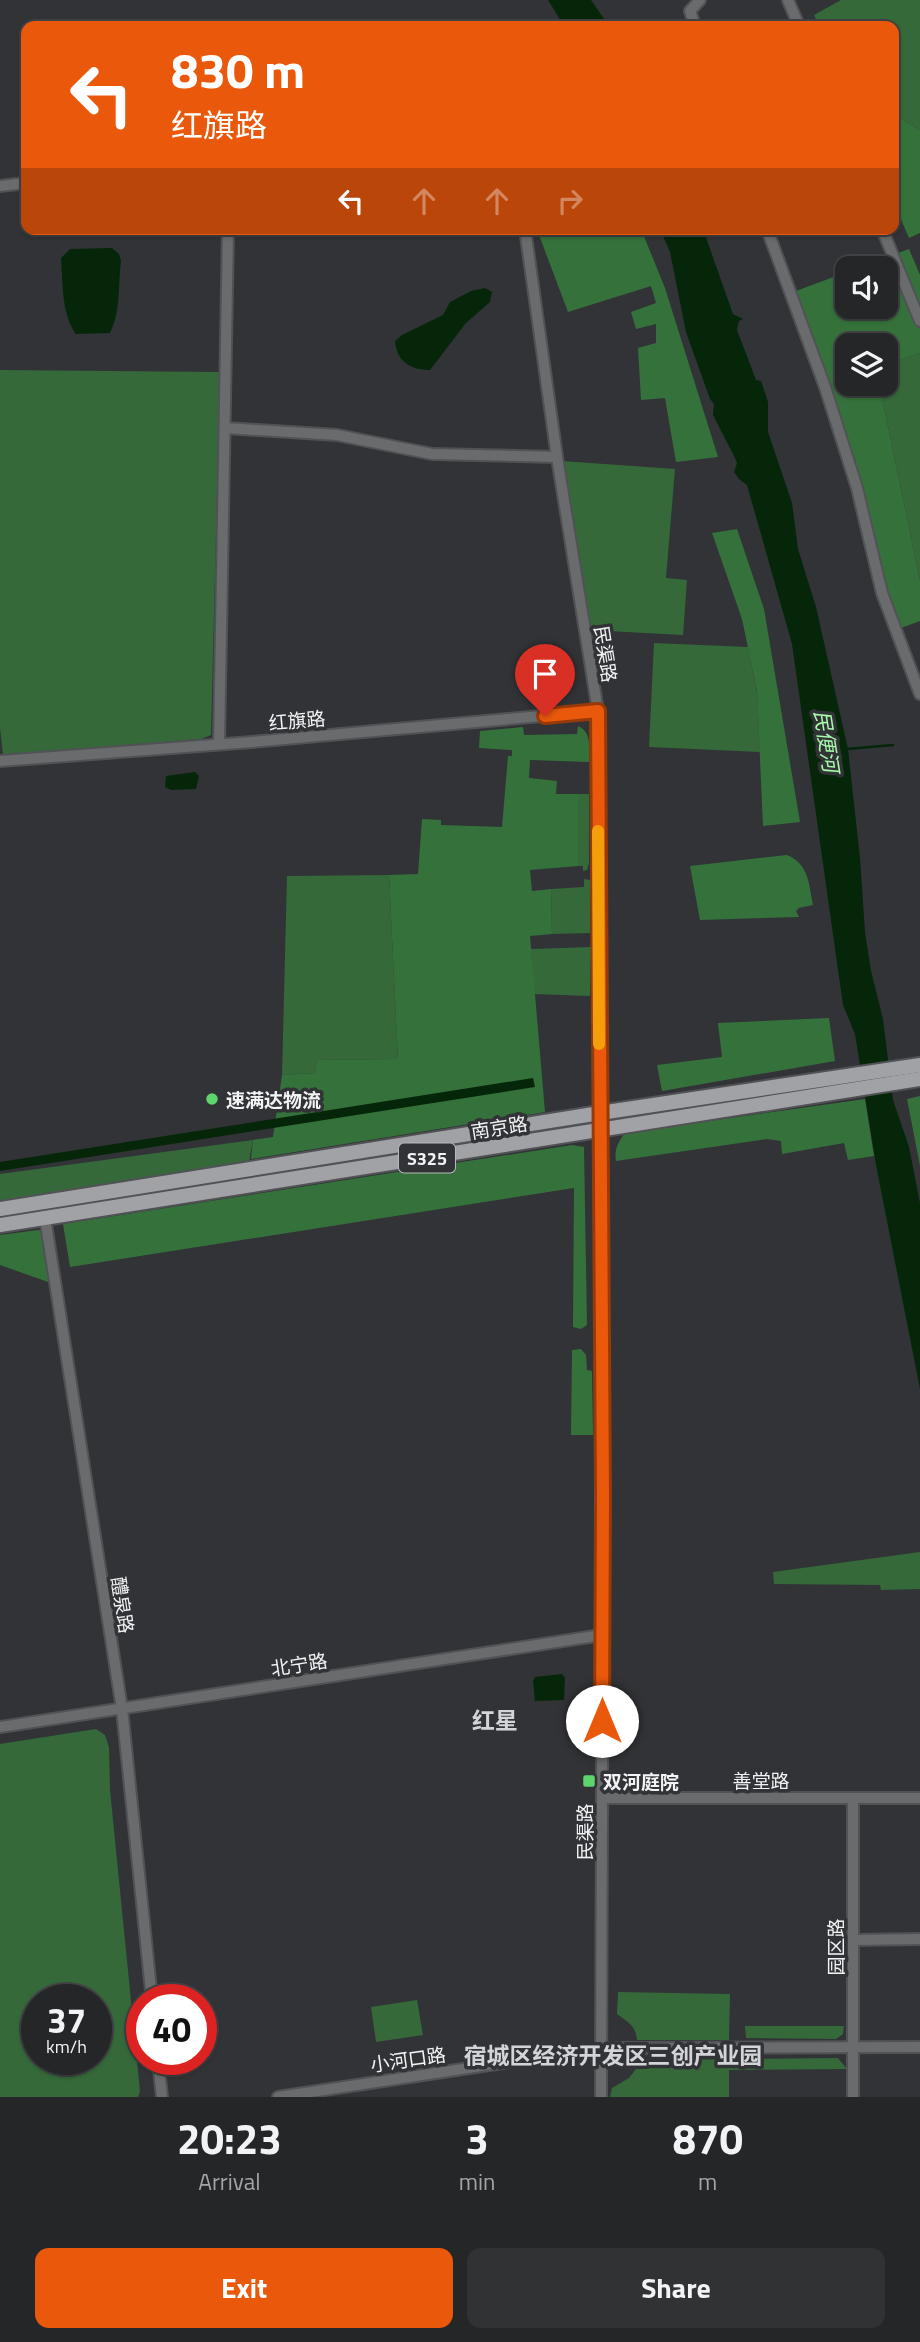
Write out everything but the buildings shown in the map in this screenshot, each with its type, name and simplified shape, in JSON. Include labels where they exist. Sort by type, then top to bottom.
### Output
[{"type":"main road","name":"南京路","points":[[0,1225],[600,1130],[902,1075],[920,1065]]},
{"type":"main road","name":"南京路","points":[[902,1075],[920,1079]]},
{"type":"main road","name":"南京路","points":[[0,1209],[600,1113],[853,1083]]},
{"type":"street","points":[[693,21],[690,11],[700,0]]},
{"type":"street","points":[[788,0],[797,21]]},
{"type":"street","points":[[0,186],[21,184]]},
{"type":"street","points":[[219,744],[228,235]]},
{"type":"street","name":"民渠路","points":[[526,235],[557,457],[598,711],[601,2097]]},
{"type":"street","points":[[769,235],[825,387],[857,488],[882,593],[920,694]]},
{"type":"street","points":[[884,235],[920,321]]},
{"type":"street","points":[[225,428],[337,435],[432,454],[557,457]]},
{"type":"street","name":"红旗路","points":[[0,761],[598,711]]},
{"type":"street","name":"醴泉路","points":[[46,1218],[122,1709],[150,1984]]},
{"type":"street","name":"北宁路","points":[[0,1727],[602,1635]]},
{"type":"street","name":"善堂路","points":[[602,1798],[920,1798]]},
{"type":"street","name":"园区路","points":[[853,1798],[853,2097]]},
{"type":"street","points":[[853,1940],[920,1940]]},
{"type":"street","name":"小河口路","points":[[278,2097],[345,2092],[601,2048],[920,2047]]},
{"type":"street","points":[[160,2075],[162,2097]]},
{"type":"shaded area","points":[[841,0],[920,0],[920,130],[899,118],[899,21],[817,21],[814,15]]},
{"type":"shaded area","points":[[920,353],[920,581],[882,396],[898,396],[898,361]]},
{"type":"shaded area","points":[[0,370],[220,372],[211,735],[201,739],[3,755],[0,728]]},
{"type":"shaded area","points":[[562,461],[675,469],[666,578],[687,580],[683,635],[589,630]]},
{"type":"shaded area","points":[[654,643],[748,647],[757,692],[760,752],[649,747]]},
{"type":"shaded area","points":[[578,794],[589,794],[589,863],[587,870],[583,871],[583,866],[578,866]]},
{"type":"shaded area","points":[[389,875],[398,1059],[317,1060],[315,1073],[282,1075],[287,876]]},
{"type":"shaded area","points":[[584,879],[590,880],[590,933],[552,934],[551,889],[584,887]]},
{"type":"shaded area","points":[[591,947],[590,996],[534,994],[531,949]]},
{"type":"shaded area","points":[[253,1140],[249,1162],[0,1202],[0,1174]]},
{"type":"shaded area","points":[[920,1552],[920,1589],[881,1590],[880,1585],[774,1584],[773,1572]]},
{"type":"shaded area","points":[[96,1729],[105,1735],[109,1747],[110,1790],[129,1984],[126,1984],[126,2075],[138,2075],[140,2091],[138,2097],[0,2097],[0,1744]]},
{"type":"shaded area","points":[[618,1992],[730,1994],[729,2040],[637,2040],[633,2028],[617,2014]]},
{"type":"shaded area","points":[[417,2000],[423,2035],[376,2042],[371,2007]]},
{"type":"shaded area","points":[[745,2026],[844,2026],[843,2034],[836,2039],[746,2038]]},
{"type":"shaded area","points":[[838,2058],[847,2069],[729,2070],[729,2097],[610,2097],[612,2088],[629,2078],[643,2060]]},
{"type":"green space","points":[[899,118],[920,130],[920,233],[909,238],[899,215]]},
{"type":"green space","points":[[539,235],[643,235],[665,288],[718,457],[676,462],[665,398],[641,400],[638,348],[656,343],[656,324],[636,329],[631,312],[656,303],[651,286],[568,312]]},
{"type":"green space","points":[[909,249],[920,275],[920,353],[898,361],[898,333],[835,333],[835,396],[882,396],[920,581],[920,621],[901,628],[888,595],[858,472],[796,291],[835,276],[835,319],[898,319],[898,256],[890,256]]},
{"type":"green space","points":[[737,529],[764,609],[800,822],[763,826],[757,691],[742,619],[712,533]]},
{"type":"green space","points":[[578,726],[588,736],[589,762],[530,760],[529,778],[557,781],[556,794],[578,794],[578,866],[530,870],[532,891],[551,889],[552,934],[530,936],[545,1112],[251,1159],[253,1140],[273,1137],[282,1075],[315,1073],[317,1060],[398,1059],[389,875],[418,874],[422,819],[441,820],[441,825],[502,827],[508,756],[512,756],[512,750],[479,748],[480,731],[523,727],[524,735],[577,734]]},
{"type":"green space","points":[[787,855],[804,870],[813,905],[799,908],[796,911],[799,917],[700,920],[690,866]]},
{"type":"green space","points":[[829,1018],[835,1061],[662,1091],[657,1065],[722,1057],[718,1023]]},
{"type":"green space","points":[[920,1096],[920,1166],[907,1099]]},
{"type":"green space","points":[[865,1099],[874,1156],[848,1160],[844,1143],[782,1154],[781,1141],[767,1139],[616,1161],[617,1146],[625,1133]]},
{"type":"green space","points":[[572,1145],[584,1147],[587,1325],[581,1329],[573,1327],[574,1188],[70,1267],[63,1224]]},
{"type":"green space","points":[[43,1231],[51,1283],[0,1265],[0,1235]]},
{"type":"green space","points":[[581,1349],[586,1355],[587,1370],[592,1371],[593,1435],[571,1435],[572,1350]]},
{"type":"water","points":[[548,0],[591,0],[606,21],[561,21]]},
{"type":"water","name":"民便河","points":[[663,235],[705,235],[733,314],[743,319],[739,321],[737,330],[756,380],[761,381],[768,402],[768,432],[792,503],[798,549],[816,607],[848,749],[871,971],[883,1019],[893,1100],[909,1147],[920,1203],[920,1389],[876,1165],[855,1034],[843,1005],[792,644],[747,485],[734,472],[737,463],[713,415],[714,404],[686,332],[670,252]]},
{"type":"water","points":[[112,248],[119,254],[121,261],[114,325],[110,333],[76,334],[65,307],[61,258],[70,249]]},
{"type":"water","points":[[485,288],[492,292],[490,302],[466,323],[430,370],[411,366],[402,359],[395,341],[402,335],[443,315],[450,302],[471,291]]},
{"type":"water","points":[[195,772],[199,776],[196,789],[171,790],[165,787],[166,776]]},
{"type":"water","points":[[533,1078],[535,1087],[0,1171],[0,1162]]},
{"type":"water","points":[[562,1674],[565,1678],[564,1700],[535,1701],[535,1677]]},
{"type":"waterway","name":"民便河","points":[[847,749],[893,745]]},
{"type":"slow traffic","points":[[598,831],[599,1044]]},
{"type":"place","name":"速满达物流","points":[[212,1099]]},
{"type":"place","name":"双河庭院","points":[[589,1781]]},
{"type":"district","name":"红星","points":[[495,1720]]},
{"type":"district","name":"宿城区经济开发区三创产业园","points":[[613,2055]]},
{"type":"route","points":[[545,716],[598,711],[602,1721]]}]
